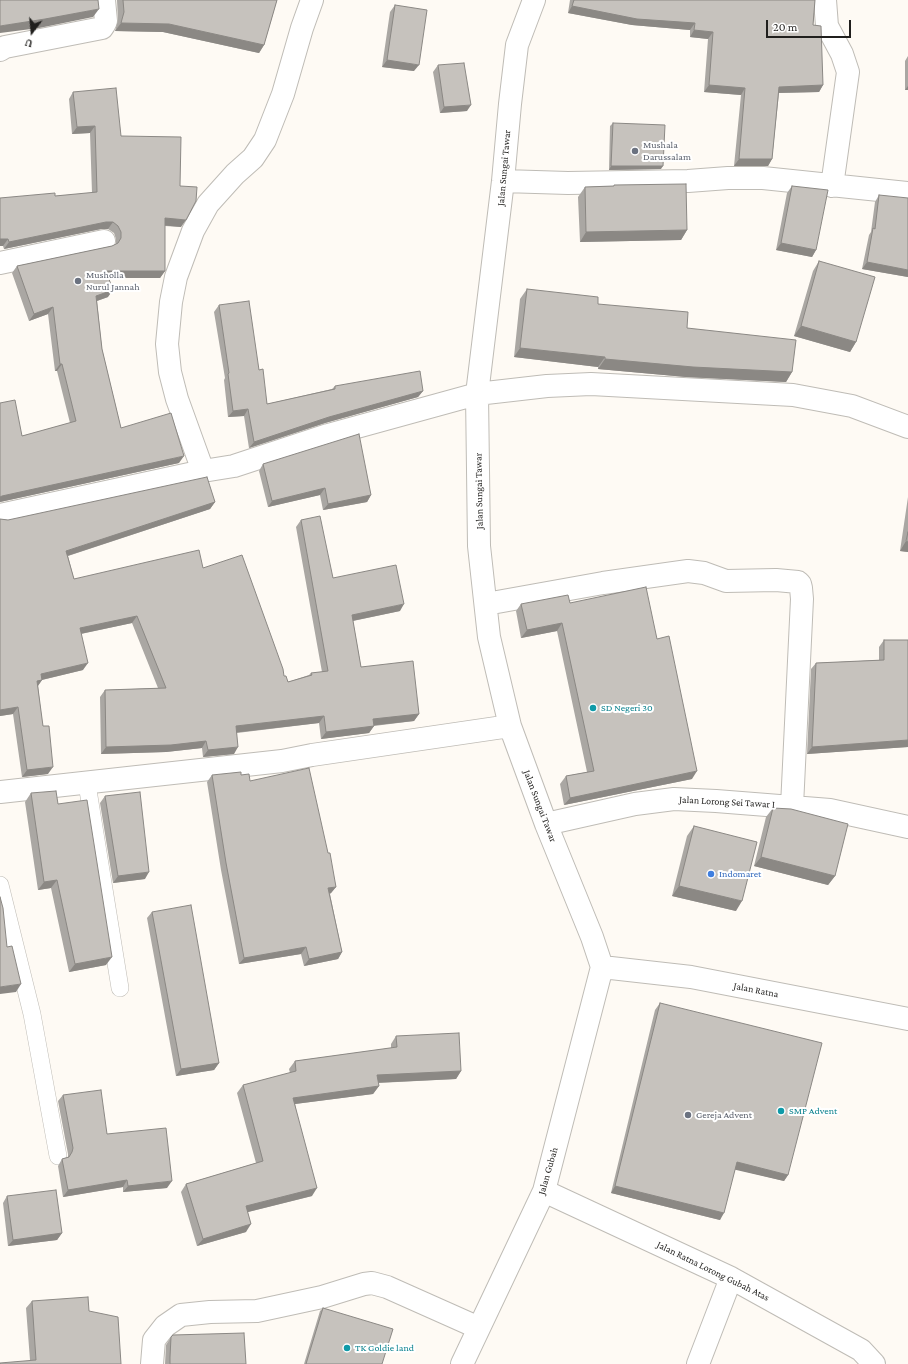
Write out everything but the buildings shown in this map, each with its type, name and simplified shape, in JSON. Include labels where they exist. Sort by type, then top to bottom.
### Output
[{"type":"street","points":[[0,50],[5,47],[102,28],[106,21],[104,0]]},
{"type":"street","points":[[204,471],[177,399],[170,372],[167,344],[171,302],[176,277],[193,231],[208,204],[235,174],[253,158],[265,140],[283,94],[302,28],[312,0]]},
{"type":"street","name":"Jalan Sungai Tawar","points":[[534,0],[517,45],[510,104],[504,180],[478,394],[479,546],[489,637],[510,726],[546,824],[592,937],[602,967]]},
{"type":"street","points":[[825,0],[827,26],[842,54],[848,72],[832,186]]},
{"type":"street","points":[[504,180],[568,183],[763,178],[908,193]]},
{"type":"street","points":[[0,263],[104,242]]},
{"type":"street","points":[[0,515],[204,471],[234,466],[328,436],[478,394],[547,386],[591,384],[793,396],[852,406],[907,422]]},
{"type":"street","points":[[486,604],[603,583],[688,571],[704,573],[726,581],[776,580],[798,582],[801,588],[802,599],[792,806]]},
{"type":"street","points":[[0,792],[87,784],[282,761],[510,726]]},
{"type":"street","name":"Jalan Lorong Sei Tawar I","points":[[546,824],[635,804],[674,799],[716,800],[830,810],[908,827]]},
{"type":"street","name":"Jalan Ratna","points":[[602,967],[691,977],[908,1019]]},
{"type":"street","name":"Jalan Gubah","points":[[462,1364],[544,1190],[602,967]]},
{"type":"street","name":"Jalan Ratna Lorong Gubah Atas","points":[[544,1190],[731,1278],[861,1350],[874,1364]]},
{"type":"street","points":[[698,1364],[731,1278]]},
{"type":"street","points":[[152,1364],[154,1340],[165,1326],[181,1316],[210,1312],[257,1311],[322,1297],[372,1283],[387,1287],[479,1328]]},
{"type":"lane","points":[[87,784],[120,988]]},
{"type":"lane","points":[[0,885],[32,1014],[58,1156]]},
{"type":"place","name":"Mushala Darussalam","points":[[635,151]]},
{"type":"place","name":"Musholla Nurul Jannah","points":[[78,281]]},
{"type":"place","name":"SD Negeri 30","points":[[593,708]]},
{"type":"place","name":"Indomaret","points":[[711,874]]},
{"type":"place","name":"SMP Advent","points":[[781,1111]]},
{"type":"place","name":"Gereja Advent","points":[[688,1115]]},
{"type":"place","name":"TK Goldie land","points":[[347,1348]]}]
